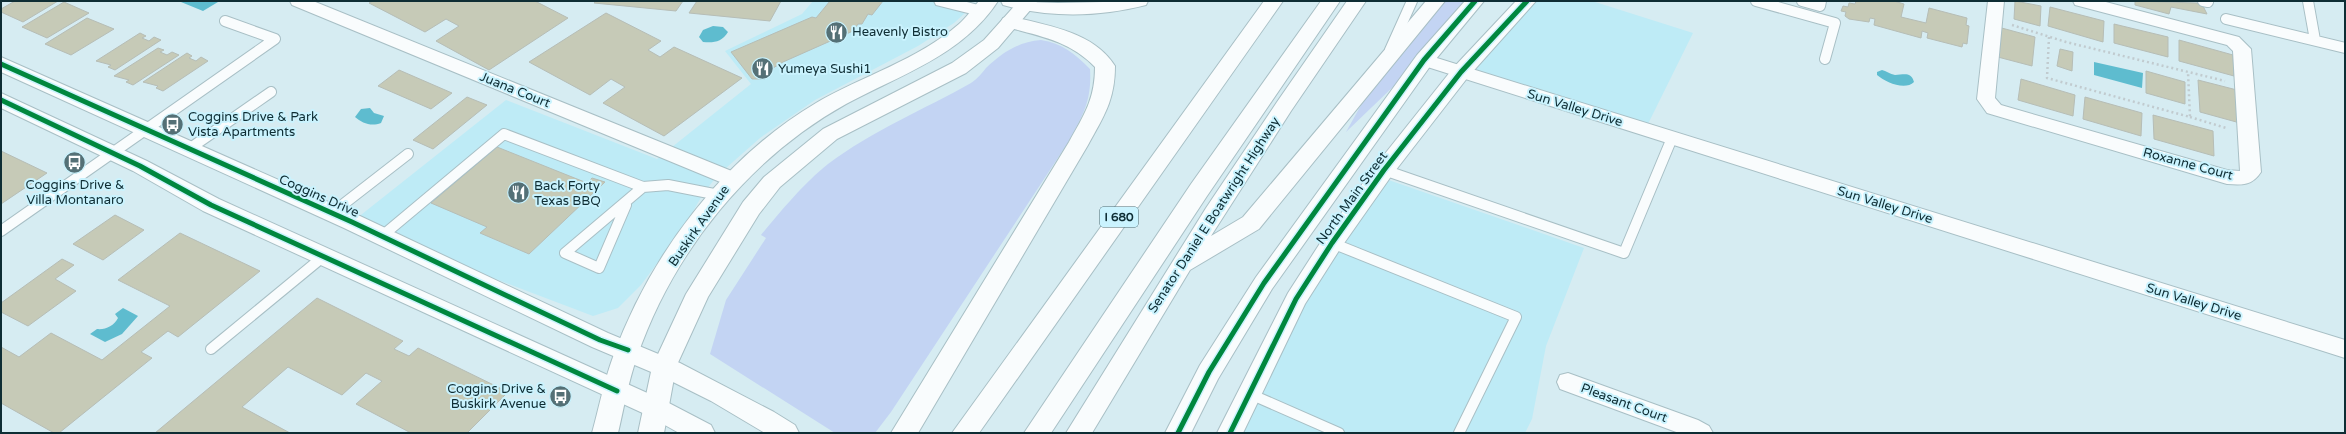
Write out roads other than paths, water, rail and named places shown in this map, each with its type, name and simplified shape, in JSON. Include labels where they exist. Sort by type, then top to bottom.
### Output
[{"type":"main road","points":[[984,6],[1019,8],[1083,8],[1139,1]]},
{"type":"main road","points":[[1037,433],[1199,190],[1330,1]]},
{"type":"main road","name":"Senator Daniel E Boatwright Highway","points":[[1079,433],[1179,265],[1324,46],[1357,1]]},
{"type":"main road","points":[[1179,265],[1251,224],[1436,1]]},
{"type":"main road","name":"North Main Street","points":[[1178,433],[1209,372],[1264,283],[1424,60],[1475,1]]},
{"type":"main road","name":"North Main Street","points":[[1230,433],[1296,299],[1332,243],[1384,170],[1461,72],[1527,1]]},
{"type":"main road","name":"I 680","points":[[965,433],[1271,4]]},
{"type":"main road","name":"Buskirk Avenue","points":[[605,433],[628,350],[656,289],[693,229],[726,187],[770,144],[816,112],[934,52],[967,27],[984,6]]},
{"type":"main road","points":[[651,433],[664,367],[698,294],[751,208],[772,182],[830,134],[959,68],[990,44],[1019,8]]},
{"type":"main road","points":[[904,433],[1078,145],[1097,111],[1106,87],[1105,66],[1090,50],[1019,8]]},
{"type":"main road","name":"Coggins Drive","points":[[1,64],[382,236],[600,340],[628,350],[710,390],[786,433]]},
{"type":"main road","points":[[1,100],[114,153],[211,205],[656,408],[702,433]]},
{"type":"street","name":"Juana Court","points":[[298,1],[726,187]]},
{"type":"street","points":[[942,1],[984,6]]},
{"type":"street","name":"Roxanne Court","points":[[1996,1],[1986,99],[1994,110],[2227,177],[2245,178],[2252,172],[2242,49],[2233,41],[2081,1]]},
{"type":"street","name":"Sun Valley Drive","points":[[1424,60],[2345,349]]},
{"type":"street","name":"Pleasant Court","points":[[1568,382],[1690,427],[1701,433]]},
{"type":"lane","points":[[1384,64],[1412,1]]},
{"type":"lane","points":[[1756,1],[1835,23],[1825,59]]},
{"type":"lane","points":[[1802,1],[1820,6],[1821,1]]},
{"type":"lane","points":[[2308,1],[2315,40]]},
{"type":"lane","points":[[2226,19],[2345,48]]},
{"type":"lane","points":[[1,231],[275,39],[225,21]]},
{"type":"lane","points":[[189,149],[271,92]]},
{"type":"lane","points":[[382,236],[504,134],[642,187],[668,185],[726,187]]},
{"type":"lane","points":[[1384,170],[1624,253],[1672,138]]},
{"type":"lane","points":[[332,213],[408,154]]},
{"type":"lane","points":[[626,205],[599,268],[565,253],[590,230],[626,205],[642,187]]},
{"type":"lane","points":[[1332,243],[1516,317],[1459,433]]},
{"type":"lane","points":[[211,349],[324,256]]},
{"type":"lane","points":[[1250,394],[1339,433]]},
{"type":"water","points":[[181,2],[218,2],[203,11]]},
{"type":"water","points":[[713,26],[723,27],[728,32],[720,40],[703,42],[699,37],[703,30]]},
{"type":"water","points":[[2094,62],[2143,73],[2142,88],[2094,75]]},
{"type":"water","points":[[1882,70],[1895,75],[1909,75],[1914,82],[1906,86],[1890,83],[1877,75],[1877,72]]},
{"type":"water","points":[[370,108],[374,113],[384,116],[381,123],[374,125],[367,124],[355,117],[361,109]]},
{"type":"water","points":[[123,308],[138,316],[122,334],[105,342],[90,334],[97,329],[106,328],[112,325],[118,318],[115,314]]},
{"type":"place","name":"Heavenly Bistro","points":[[836,32]]},
{"type":"place","name":"Yumeya Sushi1","points":[[763,69]]},
{"type":"place","name":"Coggins Drive & Park Vista Apartments","points":[[172,124]]},
{"type":"place","name":"Coggins Drive & Villa Montanaro","points":[[75,163]]},
{"type":"place","name":"Back Forty Texas BBQ","points":[[518,193]]},
{"type":"place","name":"Coggins Drive & Buskirk Avenue","points":[[561,396]]}]
